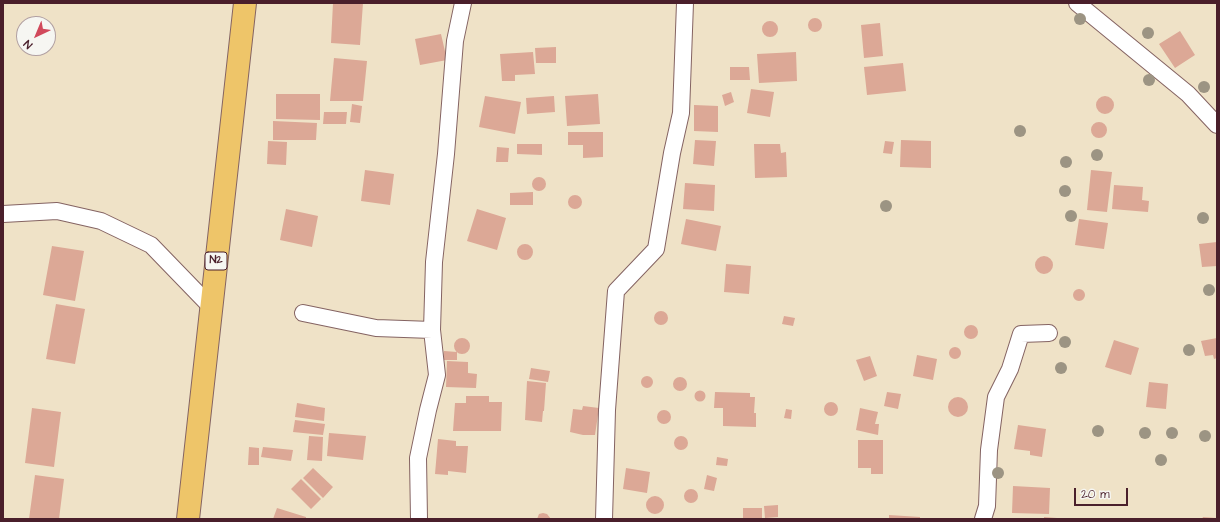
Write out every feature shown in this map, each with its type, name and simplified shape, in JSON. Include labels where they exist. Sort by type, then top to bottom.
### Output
[{"type":"highway","name":"N2","points":[[188,519],[245,3]]},
{"type":"street","points":[[419,519],[418,458],[437,375],[432,330],[434,262],[446,154],[455,41],[463,3]]},
{"type":"street","points":[[604,519],[607,410],[616,291],[656,249],[672,153],[681,113],[685,3]]},
{"type":"street","points":[[1077,3],[1188,94],[1217,125]]},
{"type":"street","points":[[3,214],[57,211],[101,221],[151,245],[211,307]]},
{"type":"street","points":[[302,313],[376,328],[432,330]]},
{"type":"street","points":[[983,519],[987,506],[989,450],[996,397],[1010,369],[1021,334],[1049,333]]},
{"type":"building","points":[[333,3],[363,3],[360,45],[331,43]]},
{"type":"building","points":[[815,18],[820,20],[822,25],[820,30],[815,32],[810,30],[808,25],[810,20]]},
{"type":"building","points":[[770,21],[776,23],[778,29],[776,35],[770,37],[764,35],[762,29],[764,23]]},
{"type":"building","points":[[880,23],[883,56],[864,58],[861,25]]},
{"type":"building","points":[[1180,31],[1195,55],[1175,68],[1159,44]]},
{"type":"building","points":[[441,34],[447,60],[420,65],[415,39]]},
{"type":"building","points":[[556,47],[556,63],[536,63],[535,48]]},
{"type":"building","points":[[533,52],[535,74],[515,75],[515,81],[502,81],[500,54]]},
{"type":"building","points":[[796,52],[797,81],[759,83],[757,54]]},
{"type":"building","points":[[334,58],[367,61],[363,101],[330,101]]},
{"type":"building","points":[[903,63],[906,91],[867,95],[864,67]]},
{"type":"building","points":[[730,67],[749,67],[750,80],[730,80]]},
{"type":"building","points":[[751,89],[774,92],[770,117],[747,113]]},
{"type":"building","points":[[731,92],[734,102],[725,106],[722,95]]},
{"type":"building","points":[[276,94],[320,94],[320,120],[276,119]]},
{"type":"building","points":[[598,94],[600,124],[567,126],[565,96]]},
{"type":"building","points":[[485,96],[521,102],[515,134],[479,127]]},
{"type":"building","points":[[554,96],[555,112],[527,114],[526,98]]},
{"type":"building","points":[[1105,96],[1111,99],[1114,105],[1111,111],[1105,114],[1099,111],[1096,105],[1099,99]]},
{"type":"building","points":[[352,104],[362,106],[360,123],[350,122]]},
{"type":"building","points":[[694,105],[718,106],[718,132],[694,131]]},
{"type":"building","points":[[324,112],[347,112],[346,124],[323,124]]},
{"type":"building","points":[[273,121],[317,123],[316,140],[273,140]]},
{"type":"building","points":[[1099,122],[1106,127],[1107,130],[1102,137],[1099,138],[1092,133],[1091,130],[1096,123]]},
{"type":"building","points":[[568,132],[603,132],[603,157],[583,158],[583,145],[568,145]]},
{"type":"building","points":[[695,140],[716,141],[714,166],[693,164]]},
{"type":"building","points":[[901,140],[931,141],[931,168],[900,167]]},
{"type":"building","points":[[268,141],[287,142],[286,165],[267,164]]},
{"type":"building","points":[[885,141],[894,142],[892,154],[883,153]]},
{"type":"building","points":[[517,144],[542,144],[542,155],[517,154]]},
{"type":"building","points":[[754,144],[780,144],[781,153],[786,152],[787,177],[755,178]]},
{"type":"building","points":[[497,147],[509,148],[508,162],[496,162]]},
{"type":"building","points":[[365,170],[394,174],[390,205],[361,201]]},
{"type":"building","points":[[1091,170],[1112,172],[1107,212],[1087,210]]},
{"type":"building","points":[[539,177],[544,179],[546,184],[544,189],[539,191],[534,189],[532,184],[534,179]]},
{"type":"building","points":[[685,183],[715,185],[714,211],[683,209]]},
{"type":"building","points":[[1114,185],[1143,187],[1142,200],[1149,201],[1148,212],[1112,209]]},
{"type":"building","points":[[533,192],[533,205],[510,205],[510,193]]},
{"type":"building","points":[[572,195],[578,195],[582,199],[582,205],[578,209],[572,209],[568,205],[568,199]]},
{"type":"building","points":[[286,209],[318,216],[312,247],[280,240]]},
{"type":"building","points":[[477,209],[506,218],[497,250],[467,241]]},
{"type":"building","points":[[686,219],[721,226],[716,251],[681,244]]},
{"type":"building","points":[[1079,219],[1108,223],[1104,249],[1075,245]]},
{"type":"building","points":[[1217,242],[1217,266],[1202,267],[1199,244]]},
{"type":"building","points":[[525,244],[532,249],[533,252],[528,259],[525,260],[518,255],[517,252],[522,245]]},
{"type":"building","points":[[52,246],[84,251],[75,301],[43,295]]},
{"type":"building","points":[[1044,256],[1050,259],[1053,265],[1050,271],[1044,274],[1038,271],[1035,265],[1038,259]]},
{"type":"building","points":[[726,264],[751,266],[749,294],[724,292]]},
{"type":"building","points":[[1081,289],[1084,290],[1084,300],[1077,301],[1074,300],[1073,293],[1074,290]]},
{"type":"building","points":[[56,304],[85,309],[75,364],[46,359]]},
{"type":"building","points":[[661,311],[666,313],[668,318],[666,323],[661,325],[656,323],[654,318],[656,313]]},
{"type":"building","points":[[784,316],[795,318],[793,326],[782,324]]},
{"type":"building","points":[[971,325],[976,327],[978,332],[976,337],[971,339],[966,337],[964,332],[966,327]]},
{"type":"building","points":[[462,338],[469,343],[470,346],[465,353],[462,354],[455,349],[454,346],[459,339]]},
{"type":"building","points":[[1217,338],[1217,358],[1214,359],[1213,355],[1205,356],[1201,341]]},
{"type":"building","points":[[1114,340],[1139,348],[1131,375],[1105,367]]},
{"type":"building","points":[[953,347],[957,347],[961,353],[957,359],[953,359],[949,355],[949,351]]},
{"type":"building","points":[[444,351],[457,352],[457,360],[443,360]]},
{"type":"building","points":[[917,355],[937,359],[933,380],[913,376]]},
{"type":"building","points":[[870,356],[877,376],[864,381],[856,360]]},
{"type":"building","points":[[447,361],[468,362],[468,373],[477,374],[476,388],[446,387]]},
{"type":"building","points":[[531,368],[550,371],[548,382],[529,379]]},
{"type":"building","points":[[645,376],[649,376],[653,382],[649,388],[645,388],[641,384],[641,380]]},
{"type":"building","points":[[680,377],[685,379],[687,384],[685,389],[680,391],[675,389],[673,384],[675,379]]},
{"type":"building","points":[[527,381],[546,383],[542,422],[525,420]]},
{"type":"building","points":[[1149,382],[1168,384],[1166,409],[1146,407]]},
{"type":"building","points":[[698,391],[702,391],[704,392],[704,400],[698,401],[695,398],[695,394]]},
{"type":"building","points":[[715,392],[750,393],[750,397],[755,397],[754,413],[756,413],[756,427],[723,426],[723,408],[714,408]]},
{"type":"building","points":[[887,392],[901,394],[898,409],[884,406]]},
{"type":"building","points":[[466,396],[489,396],[489,402],[502,402],[501,431],[453,431],[455,403],[466,403]]},
{"type":"building","points":[[958,397],[965,400],[968,407],[965,414],[958,417],[951,414],[948,407],[951,400]]},
{"type":"building","points":[[831,402],[836,404],[838,409],[836,414],[831,416],[826,414],[824,409],[826,404]]},
{"type":"building","points":[[297,403],[325,408],[324,421],[295,417]]},
{"type":"building","points":[[583,406],[599,408],[595,435],[583,435],[570,432],[573,409],[582,410]]},
{"type":"building","points":[[32,408],[61,412],[54,467],[25,463]]},
{"type":"building","points":[[860,408],[878,412],[875,424],[879,424],[878,435],[856,430]]},
{"type":"building","points":[[786,409],[792,410],[791,419],[784,418]]},
{"type":"building","points":[[661,410],[667,410],[671,414],[671,420],[667,424],[661,424],[657,420],[657,414]]},
{"type":"building","points":[[295,420],[325,424],[323,435],[293,432]]},
{"type":"building","points":[[1018,425],[1046,429],[1042,457],[1030,455],[1030,451],[1014,449]]},
{"type":"building","points":[[329,433],[366,436],[363,460],[327,456]]},
{"type":"building","points":[[309,436],[323,437],[322,461],[307,460]]},
{"type":"building","points":[[678,436],[684,436],[688,440],[688,446],[684,450],[678,450],[674,446],[674,440]]},
{"type":"building","points":[[438,439],[456,441],[456,446],[468,446],[466,473],[448,471],[448,475],[435,474]]},
{"type":"building","points":[[858,440],[883,440],[883,474],[871,474],[871,468],[858,468]]},
{"type":"building","points":[[249,447],[259,448],[259,465],[248,465]]},
{"type":"building","points":[[263,447],[293,450],[291,461],[261,457]]},
{"type":"building","points":[[717,457],[728,459],[727,466],[716,465]]},
{"type":"building","points":[[313,468],[333,487],[323,498],[303,478]]},
{"type":"building","points":[[626,468],[650,472],[647,493],[623,489]]},
{"type":"building","points":[[35,475],[64,479],[59,519],[29,519]]},
{"type":"building","points":[[707,475],[717,478],[714,491],[704,489]]},
{"type":"building","points":[[301,479],[321,499],[311,509],[291,489]]},
{"type":"building","points":[[1013,486],[1050,488],[1049,514],[1012,513]]},
{"type":"building","points":[[688,489],[694,489],[698,493],[698,499],[694,503],[688,503],[684,499],[684,493]]},
{"type":"building","points":[[655,496],[661,499],[664,505],[661,511],[655,514],[649,511],[646,505],[649,499]]},
{"type":"building","points":[[778,505],[778,517],[765,518],[764,506]]},
{"type":"building","points":[[277,508],[306,517],[306,519],[273,519]]},
{"type":"building","points":[[743,508],[762,508],[762,518],[743,518]]},
{"type":"building","points":[[539,514],[547,514],[551,519],[537,519]]},
{"type":"building","points":[[889,515],[920,517],[920,519],[889,519]]},
{"type":"building","points":[[1044,517],[1057,518],[1057,519],[1044,519]]},
{"type":"building","points":[[1203,517],[1217,518],[1217,519],[1202,519]]}]
